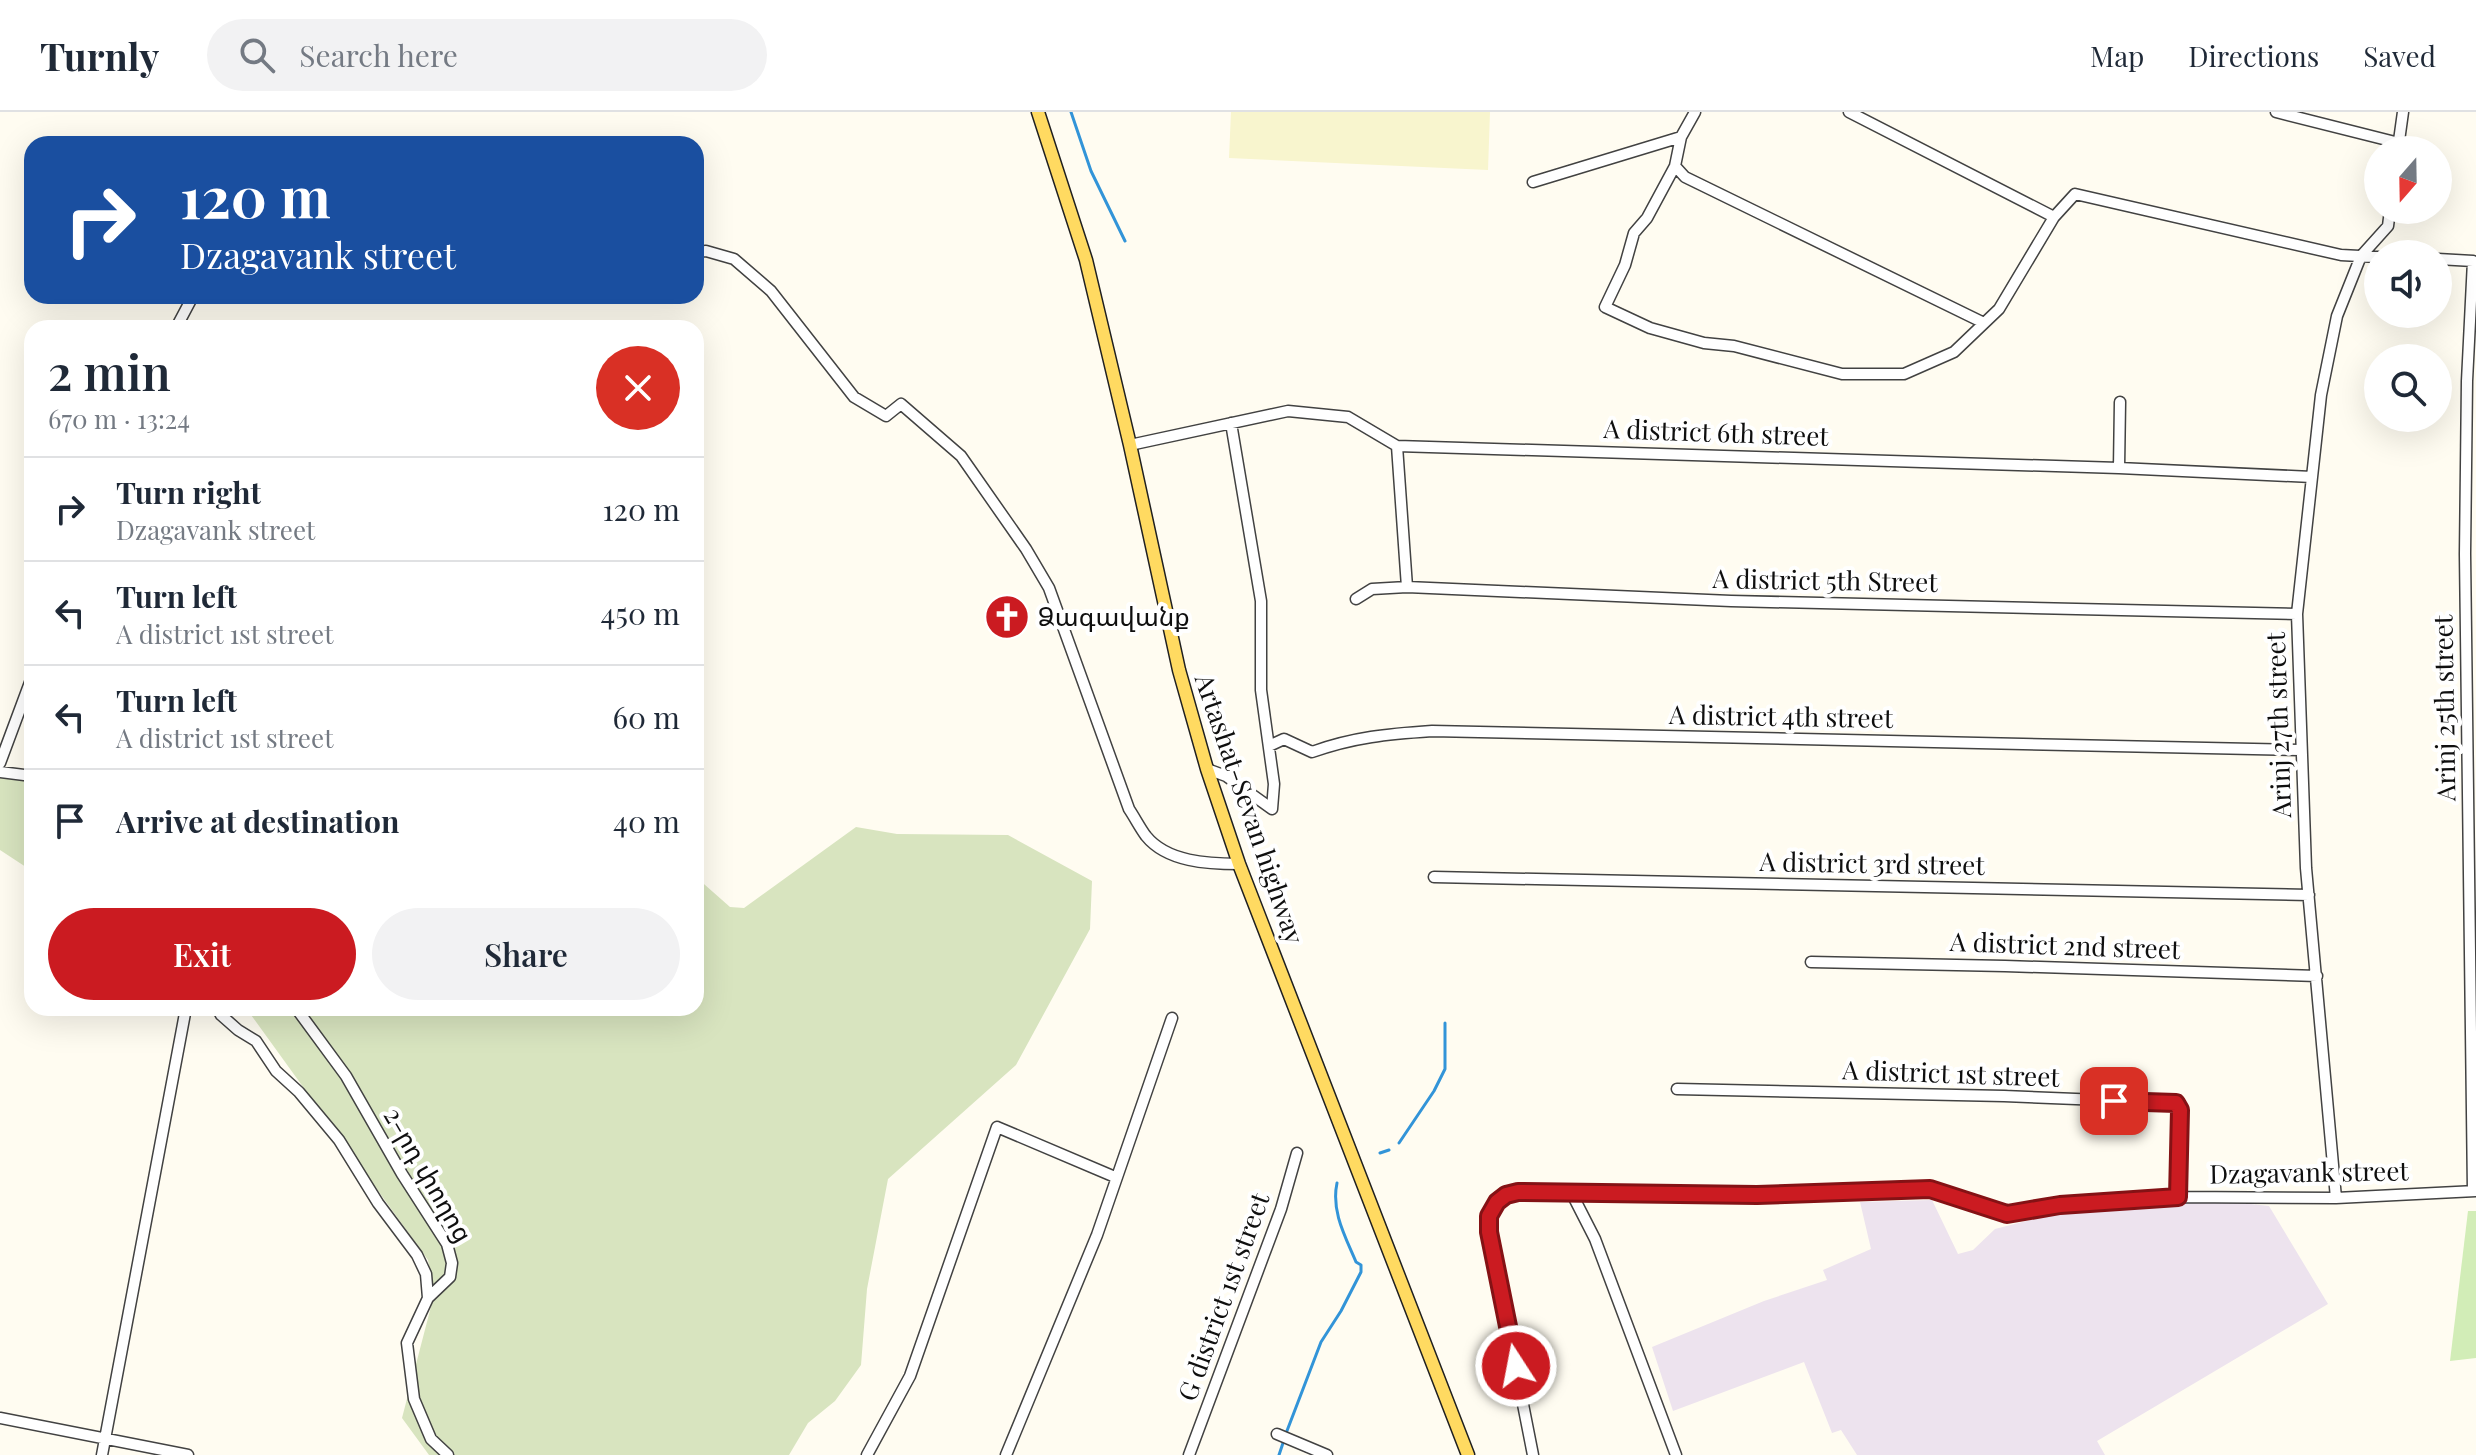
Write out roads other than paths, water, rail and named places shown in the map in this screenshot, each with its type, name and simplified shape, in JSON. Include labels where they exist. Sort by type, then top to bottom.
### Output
[{"type":"main road","name":"Artashat-Sevan highway","points":[[1038,112],[1086,260],[1179,670],[1207,769],[1239,864],[1468,1455]]},
{"type":"street","points":[[1695,112],[1681,137],[1675,166],[1647,218],[1634,233],[1625,265],[1605,307],[1650,328],[1842,374],[1904,374],[1954,352],[1999,309],[2054,217],[2075,194],[2341,255],[2364,256]]},
{"type":"street","points":[[1849,112],[2054,217]]},
{"type":"street","points":[[2276,112],[2364,137]]},
{"type":"street","points":[[2400,136],[2403,112]]},
{"type":"street","points":[[1533,182],[1681,137]]},
{"type":"street","points":[[1675,166],[1685,177],[1984,323]]},
{"type":"street","points":[[2361,256],[2388,224]]},
{"type":"street","points":[[704,251],[734,259],[771,291],[854,397],[886,416],[901,404],[961,456],[1026,549],[1049,588],[1129,809],[1147,837],[1171,854],[1211,864],[1239,864]]},
{"type":"street","name":"Arinj 27th street","points":[[2336,1198],[2309,895],[2300,750],[2297,614],[2321,395],[2337,316],[2361,256]]},
{"type":"street","name":"Arinj 25th street","points":[[2452,259],[2475,258],[2470,554],[2474,1191]]},
{"type":"street","points":[[2119,468],[2120,402]]},
{"type":"street","name":"A district 6th street","points":[[1130,445],[1287,411],[1348,417],[1397,446],[2119,468],[2312,477]]},
{"type":"street","points":[[1207,769],[1226,776],[1272,809],[1274,784],[1261,690],[1261,601],[1231,423]]},
{"type":"street","points":[[1397,446],[1407,587]]},
{"type":"street","name":"A district 5th Street","points":[[1356,599],[1372,589],[1407,587],[1731,601],[2297,614]]},
{"type":"street","points":[[0,763],[24,698]]},
{"type":"street","name":"A district 4th street","points":[[1269,746],[1284,739],[1312,752],[1343,741],[1376,735],[1432,731],[2300,750]]},
{"type":"street","points":[[0,772],[24,775]]},
{"type":"street","name":"A district 3rd street","points":[[1434,877],[2309,895]]},
{"type":"street","name":"A district 2nd street","points":[[1811,962],[2317,976]]},
{"type":"street","points":[[102,1455],[184,1016]]},
{"type":"street","points":[[222,1016],[256,1041],[276,1071],[299,1092],[339,1140],[378,1203],[417,1255],[426,1274],[428,1298]]},
{"type":"street","name":"2-րդ փողոց","points":[[302,1016],[346,1076],[402,1174],[447,1244],[452,1263],[450,1277],[428,1298],[407,1343],[414,1399],[431,1439],[448,1455]]},
{"type":"street","points":[[1006,1455],[1097,1235],[1172,1018]]},
{"type":"street","name":"A district 1st street","points":[[1677,1089],[2176,1103],[2180,1110],[2178,1197]]},
{"type":"street","points":[[867,1455],[910,1376],[997,1127],[1115,1177]]},
{"type":"street","name":"G district 1st street","points":[[1189,1455],[1281,1209],[1297,1153]]},
{"type":"street","name":"Dzagavank street","points":[[1533,1455],[1489,1232],[1489,1216],[1497,1202],[1506,1195],[1518,1192],[1571,1192],[1757,1195],[1930,1189],[2007,1214],[2060,1205],[2178,1197],[2336,1198],[2474,1191]]},
{"type":"street","points":[[1571,1192],[1595,1239],[1676,1455]]},
{"type":"street","points":[[0,1418],[188,1455]]},
{"type":"street","points":[[1277,1434],[1327,1455]]},
{"type":"waterway","points":[[1071,112],[1091,171],[1125,241]]},
{"type":"waterway","points":[[1399,1143],[1445,1069],[1445,1023]]},
{"type":"waterway","points":[[1380,1153],[1389,1150]]},
{"type":"waterway","points":[[1285,1436],[1321,1342],[1361,1272],[1361,1265],[1356,1262],[1337,1213],[1337,1183]]},
{"type":"waterway","points":[[1279,1455],[1284,1440]]},
{"type":"place","name":"Ձագավանք","points":[[1007,617]]}]
